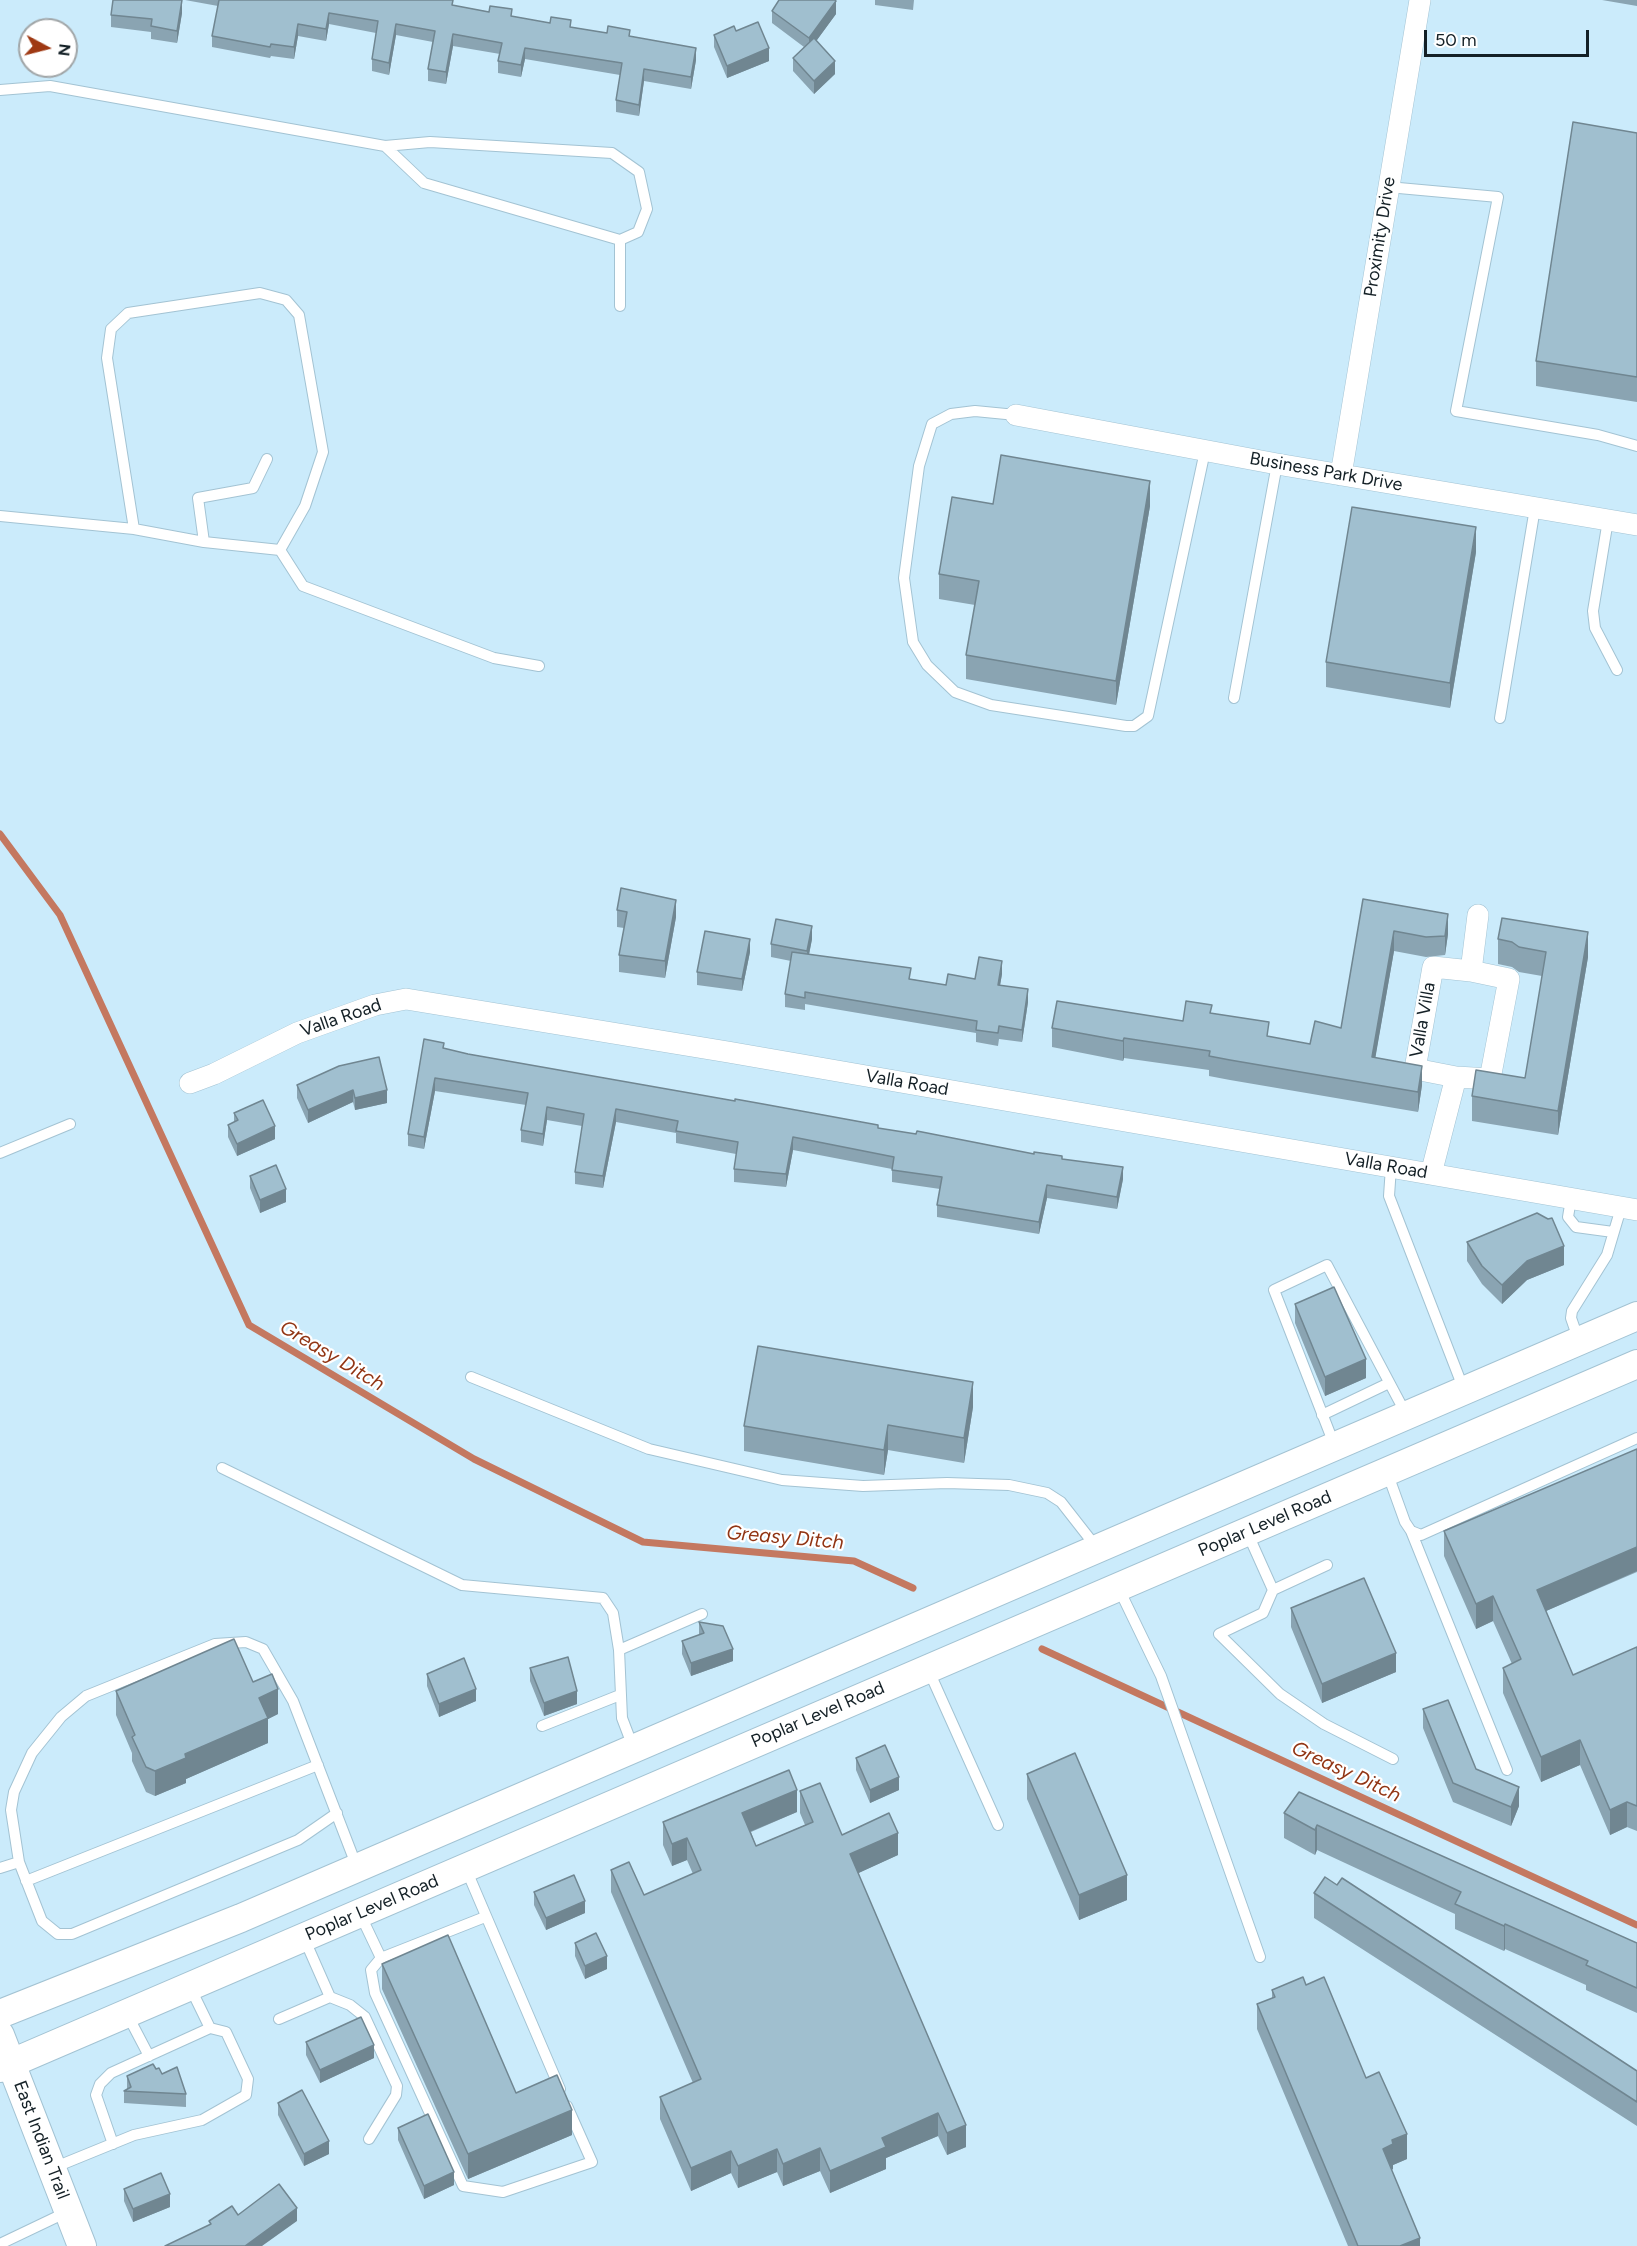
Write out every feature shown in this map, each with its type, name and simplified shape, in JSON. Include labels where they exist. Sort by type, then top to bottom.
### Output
[{"type":"main road","points":[[0,2014],[241,1918],[1637,1316]]},
{"type":"main road","name":"Poplar Level Road","points":[[6,2065],[1637,1364]]},
{"type":"main road","name":"East Indian Trail","points":[[0,2035],[6,2065],[53,2169],[82,2246]]},
{"type":"street","name":"Proximity Drive","points":[[1341,475],[1420,0]]},
{"type":"street","name":"Business Park Drive","points":[[1016,415],[1277,464],[1637,525]]},
{"type":"street","points":[[1470,970],[1479,915]]},
{"type":"street","name":"Valla Villa","points":[[1433,967],[1470,970],[1509,979],[1490,1079],[1456,1077],[1414,1069],[1433,967]]},
{"type":"street","name":"Valla Road","points":[[190,1083],[297,1033],[375,1005],[406,999],[728,1052],[1629,1209]]},
{"type":"street","points":[[1431,1174],[1456,1077]]},
{"type":"lane","points":[[0,90],[50,86],[385,146],[430,142],[612,153],[639,172],[647,209],[638,232],[620,240],[423,183],[385,146]]},
{"type":"lane","points":[[1388,187],[1498,197],[1456,411],[1598,435],[1637,446]]},
{"type":"lane","points":[[620,240],[620,306]]},
{"type":"lane","points":[[134,529],[107,358],[111,329],[128,313],[260,293],[286,300],[299,315],[323,452],[304,506],[280,550]]},
{"type":"lane","points":[[1016,415],[975,411],[951,414],[932,424],[919,466],[904,578],[913,642],[927,665],[955,692],[991,705],[1126,726],[1134,726],[1143,722],[1148,716],[1204,451]]},
{"type":"lane","points":[[204,542],[198,498],[253,488],[267,459]]},
{"type":"lane","points":[[1234,698],[1277,464]]},
{"type":"lane","points":[[1500,718],[1535,508]]},
{"type":"lane","points":[[0,516],[134,529],[204,542],[280,550]]},
{"type":"lane","points":[[1608,520],[1593,611],[1595,628],[1617,670]]},
{"type":"lane","points":[[280,550],[303,586],[494,658],[538,666]]},
{"type":"lane","points":[[0,1153],[70,1125]]},
{"type":"lane","points":[[1391,1167],[1389,1196],[1464,1390]]},
{"type":"lane","points":[[1571,1199],[1568,1217],[1576,1227],[1613,1232]]},
{"type":"lane","points":[[1579,1341],[1571,1318],[1572,1311],[1606,1255],[1613,1232],[1629,1209]]},
{"type":"lane","points":[[1335,1446],[1274,1290],[1327,1265],[1406,1415]]},
{"type":"lane","points":[[471,1377],[649,1449],[782,1480],[863,1486],[948,1483],[1009,1485],[1047,1493],[1061,1502],[1097,1548]]},
{"type":"lane","points":[[1322,1415],[1389,1383]]},
{"type":"lane","points":[[1411,1531],[1422,1535],[1637,1438]]},
{"type":"lane","points":[[222,1468],[462,1585],[603,1598],[613,1613],[619,1650],[622,1718],[633,1747]]},
{"type":"lane","points":[[1386,1472],[1508,1770]]},
{"type":"lane","points":[[1247,1532],[1273,1590]]},
{"type":"lane","points":[[1327,1565],[1273,1590],[1263,1613],[1219,1634],[1280,1694],[1324,1724],[1393,1759]]},
{"type":"lane","points":[[1118,1587],[1164,1685],[1260,1957]]},
{"type":"lane","points":[[619,1650],[702,1614]]},
{"type":"lane","points":[[337,1813],[298,1840],[72,1934],[58,1934],[42,1921],[26,1881],[19,1862],[11,1810],[14,1792],[32,1753],[61,1717],[86,1696],[215,1644],[246,1642],[263,1649],[293,1701],[337,1813],[357,1867]]},
{"type":"lane","points":[[928,1669],[998,1825]]},
{"type":"lane","points":[[542,1726],[621,1695]]},
{"type":"lane","points":[[26,1881],[318,1765]]},
{"type":"lane","points":[[0,1868],[19,1862]]},
{"type":"lane","points":[[466,1869],[592,2162],[503,2192],[463,2186],[375,1993],[371,1970],[381,1958],[485,1917]]},
{"type":"lane","points":[[360,1913],[381,1958]]},
{"type":"lane","points":[[303,1937],[330,1997],[350,2005],[365,2017],[398,2086],[396,2095],[369,2139]]},
{"type":"lane","points":[[190,1986],[210,2028]]},
{"type":"lane","points":[[279,2019],[330,1997]]},
{"type":"lane","points":[[127,2013],[148,2056]]},
{"type":"lane","points":[[53,2169],[113,2144],[134,2135],[202,2120],[246,2095],[248,2079],[226,2032],[210,2028],[111,2073],[100,2084],[96,2095],[113,2144]]},
{"type":"lane","points":[[0,2244],[69,2212]]},
{"type":"building","points":[[113,0],[182,0],[177,31],[151,26],[152,19],[111,15]]},
{"type":"building","points":[[219,0],[453,0],[452,5],[489,12],[490,6],[512,9],[511,16],[550,23],[551,17],[571,20],[570,27],[607,33],[608,26],[630,30],[629,36],[696,48],[691,77],[644,69],[639,105],[616,100],[622,63],[525,48],[521,65],[498,61],[502,43],[453,34],[446,72],[428,69],[435,31],[396,24],[389,63],[372,59],[378,21],[329,13],[326,29],[298,24],[294,47],[271,44],[270,47],[212,36]]},
{"type":"building","points":[[779,0],[836,1],[809,38],[772,11]]},
{"type":"building","points":[[758,22],[769,48],[727,66],[714,35],[734,26],[736,31]]},
{"type":"building","points":[[814,38],[835,61],[814,81],[793,58]]},
{"type":"building","points":[[1573,122],[1637,133],[1637,377],[1536,361]]},
{"type":"building","points":[[1001,455],[1150,481],[1116,681],[966,655],[979,581],[939,574],[952,497],[993,504]]},
{"type":"building","points":[[1352,507],[1476,527],[1450,683],[1326,662]]},
{"type":"building","points":[[621,888],[676,900],[665,961],[619,955],[627,912],[617,910]]},
{"type":"building","points":[[1363,899],[1448,914],[1445,936],[1426,937],[1394,931],[1372,1057],[1422,1066],[1418,1092],[1209,1056],[1210,1051],[1124,1038],[1123,1041],[1052,1028],[1057,1001],[1183,1021],[1186,1001],[1212,1005],[1210,1013],[1269,1022],[1267,1036],[1310,1044],[1315,1021],[1341,1028]]},
{"type":"building","points":[[1502,918],[1588,932],[1558,1111],[1472,1096],[1476,1070],[1525,1078],[1546,952],[1519,947],[1512,942],[1498,939]]},
{"type":"building","points":[[776,919],[812,926],[807,951],[771,944]]},
{"type":"building","points":[[705,931],[750,939],[742,979],[697,972]]},
{"type":"building","points":[[792,952],[911,968],[909,979],[946,985],[948,974],[975,979],[979,957],[1002,961],[998,985],[1028,989],[1022,1030],[999,1026],[998,1033],[976,1030],[977,1021],[805,992],[805,998],[785,994]]},
{"type":"building","points":[[424,1039],[444,1043],[443,1048],[468,1054],[763,1104],[878,1125],[878,1128],[916,1134],[917,1131],[1034,1154],[1034,1152],[1062,1156],[1062,1159],[1123,1167],[1117,1197],[1047,1185],[1039,1222],[937,1205],[942,1177],[892,1170],[894,1157],[793,1137],[786,1174],[734,1169],[738,1142],[676,1131],[678,1121],[616,1109],[603,1176],[575,1172],[584,1114],[547,1107],[543,1134],[521,1130],[528,1093],[435,1078],[424,1137],[408,1134]]},
{"type":"building","points":[[379,1057],[387,1090],[355,1098],[353,1090],[308,1110],[297,1085],[339,1066]]},
{"type":"building","points":[[263,1100],[275,1126],[237,1144],[228,1125],[238,1120],[234,1113]]},
{"type":"building","points":[[276,1165],[286,1189],[260,1200],[250,1176]]},
{"type":"building","points":[[1537,1213],[1548,1219],[1552,1218],[1564,1246],[1527,1261],[1502,1285],[1482,1266],[1467,1242]]},
{"type":"building","points":[[1334,1287],[1366,1359],[1325,1377],[1295,1304]]},
{"type":"building","points":[[758,1346],[973,1382],[964,1438],[888,1425],[884,1450],[744,1426]]},
{"type":"building","points":[[1637,1449],[1637,1547],[1537,1590],[1573,1675],[1637,1647],[1637,1806],[1627,1802],[1610,1810],[1580,1740],[1541,1757],[1503,1668],[1521,1659],[1493,1596],[1476,1604],[1444,1531]]},
{"type":"building","points":[[1364,1578],[1396,1653],[1322,1684],[1291,1608]]},
{"type":"building","points":[[699,1622],[723,1626],[733,1649],[691,1663],[682,1641],[704,1633]]},
{"type":"building","points":[[234,1639],[253,1682],[272,1674],[278,1689],[259,1698],[268,1718],[185,1754],[186,1758],[155,1771],[146,1767],[132,1737],[135,1735],[116,1691]]},
{"type":"building","points":[[568,1657],[577,1691],[544,1703],[530,1668]]},
{"type":"building","points":[[464,1658],[476,1689],[439,1704],[427,1674]]},
{"type":"building","points":[[1448,1700],[1476,1769],[1519,1787],[1511,1807],[1453,1783],[1423,1709]]},
{"type":"building","points":[[885,1745],[899,1777],[870,1790],[856,1758]]},
{"type":"building","points":[[1075,1753],[1127,1875],[1079,1895],[1027,1774]]},
{"type":"building","points":[[789,1770],[797,1790],[742,1813],[756,1846],[813,1822],[800,1791],[820,1783],[842,1835],[889,1813],[898,1833],[850,1854],[966,2125],[947,2133],[938,2113],[882,2138],[886,2147],[830,2171],[820,2148],[783,2164],[777,2149],[738,2166],[731,2151],[691,2168],[660,2097],[701,2079],[611,1870],[629,1862],[644,1895],[701,1870],[687,1838],[672,1844],[663,1822]]},
{"type":"building","points":[[1299,1792],[1637,1943],[1637,1988],[1586,1965],[1588,1961],[1455,1904],[1461,1892],[1317,1825],[1315,1830],[1284,1813]]},
{"type":"building","points":[[574,1875],[585,1901],[546,1918],[534,1892]]},
{"type":"building","points":[[1325,1877],[1337,1885],[1342,1878],[1637,2071],[1637,2102],[1314,1893]]},
{"type":"building","points":[[596,1933],[607,1956],[585,1966],[575,1943]]},
{"type":"building","points":[[448,1935],[516,2093],[557,2075],[572,2110],[468,2154],[382,1964]]},
{"type":"building","points":[[1303,1977],[1306,1985],[1324,1977],[1366,2078],[1379,2072],[1407,2134],[1392,2140],[1393,2144],[1383,2149],[1420,2238],[1400,2246],[1358,2246],[1257,2004],[1275,1997],[1272,1990]]},
{"type":"building","points":[[361,2017],[374,2045],[320,2070],[306,2042]]},
{"type":"building","points":[[153,2064],[162,2074],[177,2067],[186,2094],[124,2091],[131,2087],[127,2076]]},
{"type":"building","points":[[302,2090],[329,2141],[304,2154],[278,2103]]},
{"type":"building","points":[[428,2114],[454,2172],[424,2186],[398,2128]]},
{"type":"building","points":[[161,2173],[170,2194],[133,2209],[124,2189]]},
{"type":"building","points":[[279,2184],[297,2208],[245,2246],[165,2246],[211,2224],[209,2221],[232,2206],[238,2215]]},
{"type":"waterway","name":"Greasy Ditch","points":[[0,834],[60,915],[249,1325],[474,1459],[643,1542],[854,1561],[913,1588]]},
{"type":"waterway","name":"Greasy Ditch","points":[[1042,1649],[1637,1925]]}]
